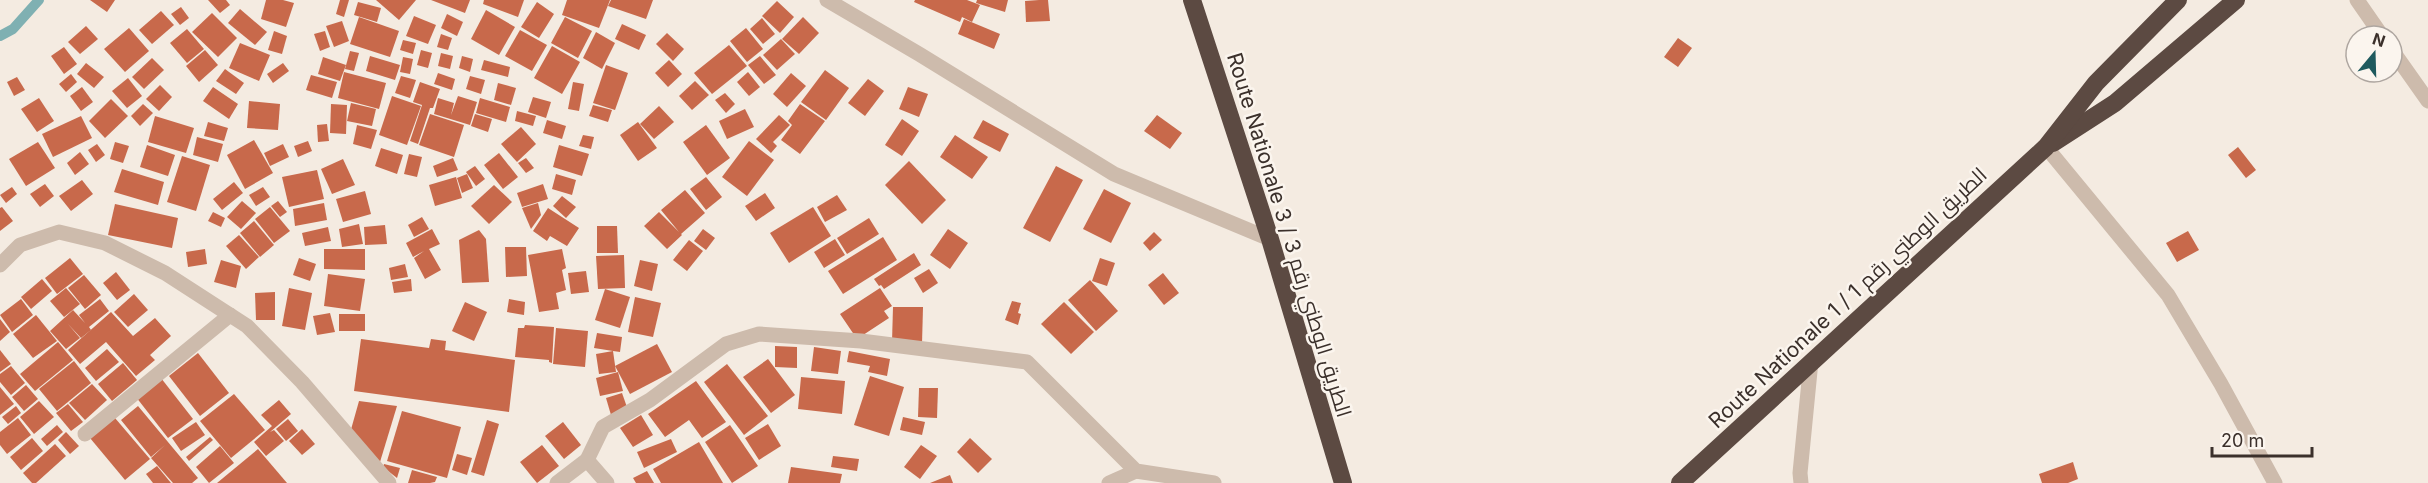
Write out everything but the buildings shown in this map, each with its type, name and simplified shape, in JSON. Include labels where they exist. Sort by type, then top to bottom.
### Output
[{"type":"highway","name":"Route Nationale 3 / الطريق الوطني رقم 3","points":[[1192,0],[1269,239],[1343,483]]},
{"type":"highway","name":"Route Nationale 1 / الطريق الوطني رقم 1","points":[[1680,483],[2046,147],[2096,83],[2178,0]]},
{"type":"highway","name":"Route Nationale 1 / الطريق الوطني رقم 1","points":[[2046,147],[2115,103],[2236,0]]},
{"type":"street","points":[[827,0],[1114,174],[1269,239]]},
{"type":"street","points":[[2357,0],[2374,24]]},
{"type":"street","points":[[2404,67],[2428,101]]},
{"type":"street","points":[[2046,147],[2168,295],[2221,384],[2275,483]]},
{"type":"street","points":[[0,265],[20,245],[59,232],[105,243],[165,273],[247,326],[302,382],[389,483]]},
{"type":"street","points":[[85,434],[230,315]]},
{"type":"street","points":[[557,483],[587,460],[603,427],[650,400],[726,344],[759,334],[861,341],[1027,362],[1136,471]]},
{"type":"street","points":[[1801,483],[1800,473],[1811,362]]},
{"type":"street","points":[[587,460],[607,483]]},
{"type":"street","points":[[1109,483],[1136,471],[1214,483]]},
{"type":"waterway","points":[[0,36],[13,29],[39,0]]}]
